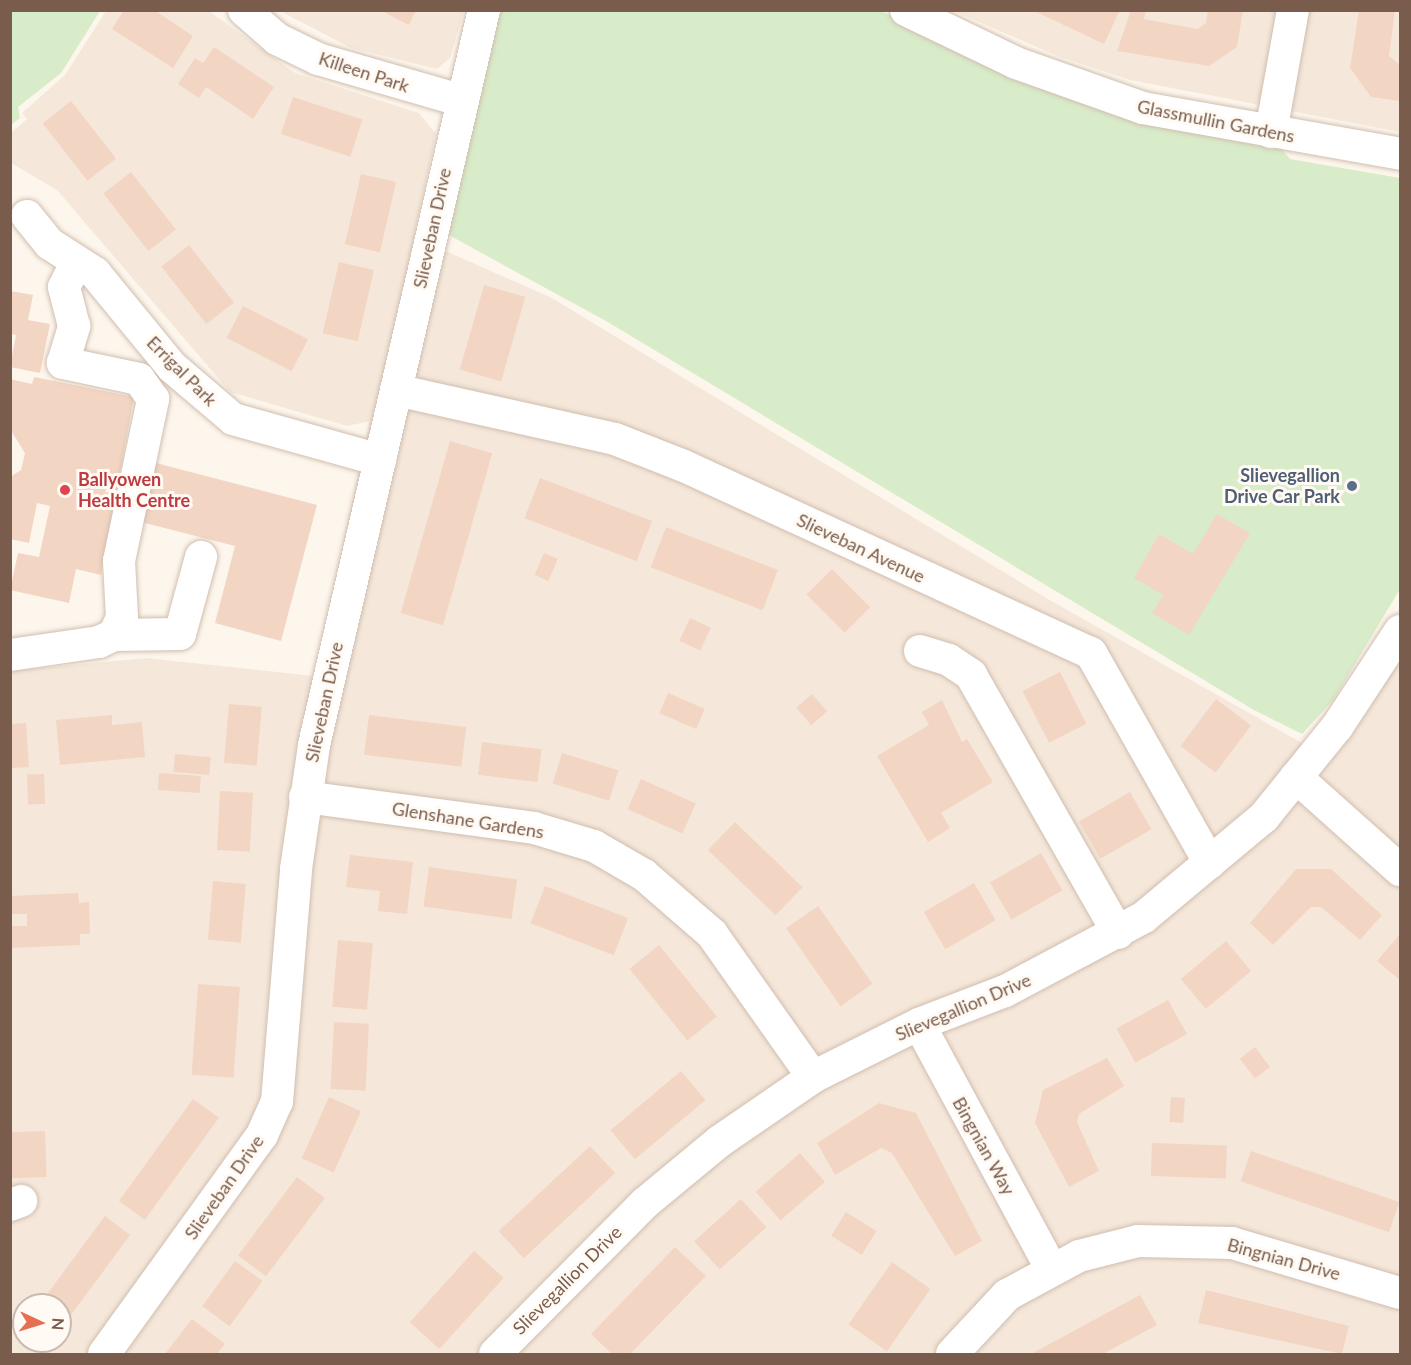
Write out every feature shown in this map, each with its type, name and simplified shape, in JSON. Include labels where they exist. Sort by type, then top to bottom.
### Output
[{"type":"street","name":"Killeen Park","points":[[244,10],[278,39],[318,59],[460,100]]},
{"type":"street","name":"Slieveban Drive","points":[[104,1354],[273,1118],[285,1041],[305,797],[460,100],[484,10]]},
{"type":"street","name":"Glassmullin Gardens","points":[[906,10],[940,18],[1078,88],[1197,120],[1401,154]]},
{"type":"street","points":[[1271,132],[1293,10]]},
{"type":"street","name":"Errigal Park","points":[[27,216],[50,244],[95,273],[172,367],[233,419],[380,460]]},
{"type":"street","points":[[77,262],[64,287],[74,326],[63,363],[139,380],[153,399],[121,550],[122,618],[114,636]]},
{"type":"street","name":"Slieveban Avenue","points":[[396,390],[615,439],[1090,652],[1210,863]]},
{"type":"street","points":[[10,655],[82,646],[114,636],[180,634],[201,557]]},
{"type":"street","name":"Slievegallion Drive","points":[[495,1354],[645,1203],[720,1141],[813,1077],[919,1024],[1005,991],[1119,933],[1210,863],[1264,817],[1337,727],[1401,631]]},
{"type":"street","points":[[920,651],[949,660],[978,685],[1119,933]]},
{"type":"street","points":[[1296,777],[1401,870]]},
{"type":"street","name":"Glenshane Gardens","points":[[305,797],[534,828],[594,846],[644,875],[696,917],[813,1077]]},
{"type":"street","name":"Bingnian Way","points":[[919,1024],[1051,1268]]},
{"type":"street","name":"Bingnian Drive","points":[[952,1354],[1007,1294],[1051,1268],[1107,1246],[1190,1238],[1284,1256],[1401,1293]]},
{"type":"shaded area","points":[[106,11],[209,11],[295,73],[419,113],[436,134],[414,237],[552,298],[1048,599],[1323,755],[1400,651],[1400,1354],[11,1354],[11,671],[146,658],[314,676],[370,421],[347,426],[230,392],[57,190],[11,163],[11,133],[27,119],[22,113],[65,75]]},
{"type":"shaded area","points":[[280,11],[464,11],[450,58],[437,69],[351,48]]},
{"type":"shaded area","points":[[954,11],[1400,11],[1400,132],[1130,80],[1060,57]]},
{"type":"green space","points":[[11,10],[100,11],[61,73],[18,107],[20,118],[11,125]]},
{"type":"green space","points":[[498,11],[881,11],[1057,95],[1160,125],[1282,149],[1290,159],[1400,178],[1400,589],[1334,699],[1302,734],[1254,710],[606,321],[447,234]]},
{"type":"building","points":[[124,10],[154,10],[193,36],[173,68],[112,29]]},
{"type":"building","points":[[380,10],[416,10],[409,25]]},
{"type":"building","points":[[1032,10],[1115,10],[1119,12],[1104,44]]},
{"type":"building","points":[[1131,10],[1146,10],[1144,19],[1197,29],[1206,23],[1208,10],[1243,10],[1237,47],[1209,66],[1117,51]]},
{"type":"building","points":[[1359,10],[1395,10],[1389,56],[1400,65],[1400,101],[1371,97],[1350,68]]},
{"type":"building","points":[[214,47],[274,87],[253,119],[206,87],[199,98],[178,84],[195,58],[203,63]]},
{"type":"building","points":[[293,97],[362,120],[350,157],[281,134]]},
{"type":"building","points":[[71,101],[116,159],[88,181],[43,123]]},
{"type":"building","points":[[131,172],[176,230],[148,251],[103,194]]},
{"type":"building","points":[[361,174],[396,182],[380,252],[345,244]]},
{"type":"building","points":[[189,245],[234,303],[206,324],[161,267]]},
{"type":"building","points":[[339,262],[374,270],[358,341],[323,333]]},
{"type":"building","points":[[484,285],[525,297],[501,381],[460,370]]},
{"type":"building","points":[[10,291],[33,295],[28,320],[50,324],[40,373],[10,367],[16,335],[10,334]]},
{"type":"building","points":[[243,306],[308,339],[292,371],[227,338]]},
{"type":"building","name":"Ballyowen Health Centre","points":[[34,377],[134,397],[101,575],[76,569],[69,603],[10,590],[18,553],[39,557],[50,506],[37,503],[29,543],[10,539],[10,477],[21,470],[25,453],[10,429],[10,379],[32,384]]},
{"type":"building","points":[[450,441],[492,453],[443,625],[401,613]]},
{"type":"building","points":[[156,463],[317,505],[281,641],[215,623],[235,546],[141,522]]},
{"type":"building","points":[[540,478],[652,521],[637,561],[525,518]]},
{"type":"building","points":[[1217,514],[1250,533],[1189,635],[1152,613],[1163,595],[1134,578],[1159,534],[1193,554]]},
{"type":"building","points":[[666,527],[778,570],[763,610],[651,567]]},
{"type":"building","points":[[544,553],[558,559],[548,581],[535,575]]},
{"type":"building","points":[[832,569],[870,607],[845,633],[807,594]]},
{"type":"building","points":[[690,618],[711,628],[700,650],[679,641]]},
{"type":"building","points":[[1060,672],[1086,724],[1049,743],[1023,691]]},
{"type":"building","points":[[668,693],[705,709],[696,729],[659,713]]},
{"type":"building","points":[[812,694],[827,711],[811,725],[796,708]]},
{"type":"building","points":[[1216,699],[1251,725],[1216,773],[1180,746]]},
{"type":"building","points":[[942,700],[962,742],[967,739],[993,782],[941,813],[950,828],[928,842],[877,756],[929,725],[922,712]]},
{"type":"building","points":[[229,704],[262,707],[257,766],[224,763]]},
{"type":"building","points":[[112,715],[112,725],[142,722],[145,757],[60,765],[56,720]]},
{"type":"building","points":[[369,715],[466,727],[461,767],[364,755]]},
{"type":"building","points":[[26,723],[29,767],[10,768],[10,724]]},
{"type":"building","points":[[482,742],[542,749],[538,782],[478,775]]},
{"type":"building","points":[[562,753],[618,770],[609,801],[553,784]]},
{"type":"building","points":[[175,754],[211,757],[209,775],[173,772]]},
{"type":"building","points":[[159,773],[201,776],[200,793],[158,790]]},
{"type":"building","points":[[44,774],[45,804],[28,805],[27,775]]},
{"type":"building","points":[[641,779],[696,803],[682,834],[628,809]]},
{"type":"building","points":[[220,791],[253,793],[250,852],[217,850]]},
{"type":"building","points":[[1130,792],[1152,829],[1100,859],[1079,822]]},
{"type":"building","points":[[735,822],[803,887],[776,915],[708,850]]},
{"type":"building","points":[[1041,853],[1062,890],[1011,920],[990,882]]},
{"type":"building","points":[[350,855],[413,862],[407,914],[378,911],[380,891],[346,887]]},
{"type":"building","points":[[429,867],[517,879],[512,919],[423,907]]},
{"type":"building","points":[[1296,869],[1331,869],[1382,915],[1360,940],[1321,907],[1311,907],[1273,945],[1250,923]]},
{"type":"building","points":[[213,881],[246,884],[241,943],[208,940]]},
{"type":"building","points":[[974,883],[996,920],[945,949],[924,912]]},
{"type":"building","points":[[545,886],[628,918],[614,955],[531,923]]},
{"type":"building","points":[[78,893],[79,903],[89,902],[90,934],[80,934],[80,945],[10,948],[10,926],[27,926],[27,914],[10,914],[10,896]]},
{"type":"building","points":[[818,906],[872,984],[841,1006],[786,928]]},
{"type":"building","points":[[1400,934],[1400,980],[1377,961]]},
{"type":"building","points":[[338,940],[373,943],[367,1010],[332,1007]]},
{"type":"building","points":[[1226,941],[1251,971],[1206,1009],[1181,979]]},
{"type":"building","points":[[659,945],[717,1016],[687,1040],[629,969]]},
{"type":"building","points":[[198,984],[240,987],[234,1078],[192,1075]]},
{"type":"building","points":[[1168,1000],[1187,1034],[1135,1063],[1116,1029]]},
{"type":"building","points":[[334,1022],[369,1024],[365,1091],[330,1089]]},
{"type":"building","points":[[1255,1047],[1270,1067],[1255,1078],[1240,1058]]},
{"type":"building","points":[[1107,1058],[1124,1086],[1079,1114],[1077,1122],[1099,1171],[1069,1187],[1035,1123],[1043,1090]]},
{"type":"building","points":[[681,1071],[705,1100],[635,1159],[611,1130]]},
{"type":"building","points":[[329,1097],[361,1111],[334,1172],[302,1158]]},
{"type":"building","points":[[1171,1097],[1185,1098],[1183,1123],[1169,1122]]},
{"type":"building","points":[[193,1099],[219,1118],[145,1220],[119,1201]]},
{"type":"building","points":[[879,1103],[916,1113],[982,1241],[955,1256],[892,1153],[881,1148],[835,1175],[817,1143]]},
{"type":"building","points":[[45,1131],[47,1177],[12,1178],[10,1132]]},
{"type":"building","points":[[1152,1143],[1227,1146],[1226,1179],[1151,1176]]},
{"type":"building","points":[[590,1146],[615,1173],[524,1258],[499,1231]]},
{"type":"building","points":[[1251,1151],[1399,1202],[1389,1232],[1241,1181]]},
{"type":"building","points":[[800,1153],[825,1182],[780,1220],[755,1192]]},
{"type":"building","points":[[297,1177],[325,1198],[266,1276],[238,1255]]},
{"type":"building","points":[[741,1199],[766,1227],[720,1269],[694,1241]]},
{"type":"building","points":[[846,1212],[877,1231],[862,1255],[831,1236]]},
{"type":"building","points":[[105,1216],[130,1235],[72,1314],[72,1293],[48,1293]]},
{"type":"building","points":[[675,1247],[706,1276],[630,1354],[612,1354],[591,1334]]},
{"type":"building","points":[[474,1251],[504,1278],[439,1349],[410,1322]]},
{"type":"building","points":[[235,1261],[263,1281],[230,1326],[202,1306]]},
{"type":"building","points":[[892,1262],[931,1289],[887,1351],[848,1324]]},
{"type":"building","points":[[1206,1290],[1349,1326],[1342,1354],[1198,1323]]},
{"type":"building","points":[[1140,1295],[1157,1325],[1103,1354],[1031,1354]]},
{"type":"building","points":[[192,1319],[225,1344],[217,1354],[165,1354]]},
{"type":"place","name":"Slievegallion Drive Car Park","points":[[1352,486]]},
{"type":"place","name":"Ballyowen Health Centre","points":[[65,490]]}]
